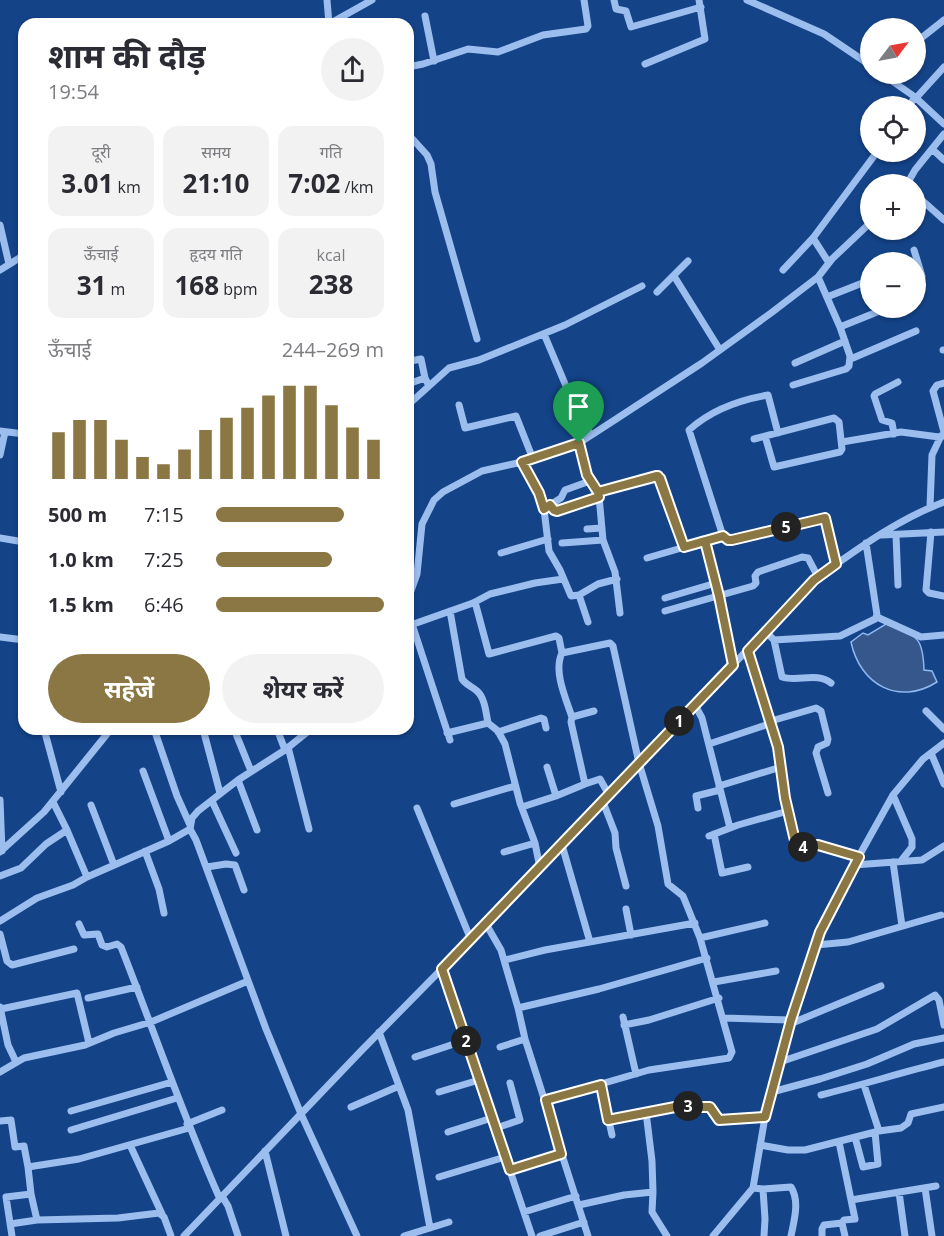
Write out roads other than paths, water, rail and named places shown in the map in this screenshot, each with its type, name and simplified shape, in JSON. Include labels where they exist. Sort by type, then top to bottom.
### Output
[{"type":"street","points":[[327,0],[328,18]]},
{"type":"street","points":[[340,18],[372,0]]},
{"type":"street","points":[[414,66],[468,49],[498,51],[543,35],[586,29],[588,26],[584,0]]},
{"type":"street","points":[[614,0],[616,9],[626,11],[632,27],[700,4],[706,36],[703,41],[645,64]]},
{"type":"street","points":[[747,0],[824,34],[860,58]]},
{"type":"street","points":[[425,16],[434,61]]},
{"type":"street","points":[[926,34],[944,20]]},
{"type":"street","points":[[918,96],[944,67]]},
{"type":"street","points":[[896,84],[913,96]]},
{"type":"street","points":[[926,107],[944,124]]},
{"type":"street","points":[[913,174],[944,134]]},
{"type":"street","points":[[414,141],[427,155],[431,164],[435,192],[477,339]]},
{"type":"street","points":[[932,149],[944,160]]},
{"type":"street","points":[[783,270],[813,238],[870,162]]},
{"type":"street","points":[[926,204],[944,220]]},
{"type":"street","points":[[0,225],[9,264]]},
{"type":"street","points":[[414,582],[417,574],[422,524],[434,500],[453,485],[482,471],[533,459],[579,443],[720,350],[818,277],[860,233]]},
{"type":"street","points":[[813,238],[829,263]]},
{"type":"street","points":[[0,270],[18,257]]},
{"type":"street","points":[[657,292],[688,261]]},
{"type":"street","points":[[674,276],[720,350]]},
{"type":"street","points":[[793,385],[846,369],[849,366],[850,356],[840,327],[818,277]]},
{"type":"street","points":[[827,297],[860,284]]},
{"type":"street","points":[[414,400],[449,369],[479,360],[544,334],[642,286]]},
{"type":"street","points":[[840,327],[862,318]]},
{"type":"street","points":[[850,356],[853,358],[916,331]]},
{"type":"street","points":[[544,334],[574,405],[591,435]]},
{"type":"street","points":[[795,363],[844,341]]},
{"type":"street","points":[[414,361],[421,359],[429,386]]},
{"type":"street","points":[[414,382],[425,378]]},
{"type":"street","points":[[894,434],[892,423],[882,420],[874,396],[898,382]]},
{"type":"street","points":[[930,507],[932,455],[943,435],[933,391],[937,385],[944,383]]},
{"type":"street","points":[[778,433],[768,394],[740,400],[699,421],[689,430],[723,536],[732,540],[825,518],[836,564]]},
{"type":"street","points":[[459,405],[465,428],[516,416],[533,459]]},
{"type":"street","points":[[754,439],[765,436],[836,419],[839,422],[842,442],[840,452],[774,467],[765,436]]},
{"type":"street","points":[[0,455],[2,431],[18,433]]},
{"type":"street","points":[[842,442],[901,432],[943,435]]},
{"type":"street","points":[[579,443],[586,471],[598,495],[603,540],[617,579],[621,613]]},
{"type":"street","points":[[522,462],[547,507],[549,551],[571,596],[579,595],[598,584],[617,579]]},
{"type":"street","points":[[547,507],[557,511],[658,476],[684,547]]},
{"type":"street","points":[[547,507],[562,497],[565,490],[590,481]]},
{"type":"street","points":[[184,1236],[818,577],[879,535],[930,507],[944,502]]},
{"type":"street","points":[[586,529],[602,528]]},
{"type":"street","points":[[931,532],[926,590],[929,593],[944,596]]},
{"type":"street","points":[[879,535],[944,532]]},
{"type":"street","points":[[896,535],[898,585]]},
{"type":"street","points":[[647,558],[723,536]]},
{"type":"street","points":[[0,538],[18,541]]},
{"type":"street","points":[[501,553],[548,539]]},
{"type":"street","points":[[562,543],[603,540]]},
{"type":"street","points":[[705,541],[733,665]]},
{"type":"street","points":[[866,543],[877,617]]},
{"type":"street","points":[[665,611],[753,586],[756,583],[755,576],[758,572],[802,557],[808,558],[818,577]]},
{"type":"street","points":[[414,624],[509,588],[563,579]]},
{"type":"street","points":[[665,598],[716,583]]},
{"type":"street","points":[[579,595],[588,622]]},
{"type":"street","points":[[475,602],[489,654],[556,636],[559,638],[562,653],[560,658],[561,680],[572,717],[579,766],[585,784]]},
{"type":"street","points":[[450,611],[462,679],[482,697],[488,723],[498,732],[505,744],[515,786],[535,843],[540,868]]},
{"type":"street","points":[[877,617],[921,637],[944,635]]},
{"type":"street","points":[[774,639],[840,636],[877,617]]},
{"type":"street","points":[[766,632],[774,639],[782,677],[789,679],[821,678],[831,683]]},
{"type":"street","points":[[414,636],[449,736],[488,723]]},
{"type":"street","points":[[0,638],[18,640]]},
{"type":"street","points":[[546,1100],[678,1064],[729,1058],[732,1052],[719,998],[695,924],[681,893],[668,884],[658,826],[639,763],[613,646],[610,643],[562,653]]},
{"type":"street","points":[[748,651],[778,747],[796,845],[804,847],[818,845],[859,857]]},
{"type":"street","points":[[695,705],[702,718],[730,828]]},
{"type":"street","points":[[709,744],[816,708],[820,711],[828,739],[825,744],[818,747],[816,753],[828,793]]},
{"type":"street","points":[[572,717],[594,711]]},
{"type":"street","points":[[926,711],[944,729]]},
{"type":"street","points":[[498,732],[541,718],[544,719],[546,728]]},
{"type":"street","points":[[46,735],[62,792]]},
{"type":"street","points":[[1,851],[53,802],[106,735]]},
{"type":"street","points":[[156,735],[177,796],[207,867],[248,981],[301,1114],[357,1236]]},
{"type":"street","points":[[204,735],[220,793]]},
{"type":"street","points":[[237,735],[252,771]]},
{"type":"street","points":[[279,735],[286,748],[309,828]]},
{"type":"street","points":[[0,921],[37,898],[73,885],[169,841],[190,827],[198,812],[220,793],[303,735]]},
{"type":"street","points":[[716,1234],[753,1188],[765,1117],[791,1022],[820,932],[893,795],[923,759],[944,743]]},
{"type":"street","points":[[931,753],[944,784]]},
{"type":"street","points":[[547,767],[556,796]]},
{"type":"street","points":[[698,808],[696,796],[781,767]]},
{"type":"street","points":[[143,771],[169,841]]},
{"type":"street","points":[[522,807],[600,779],[609,795]]},
{"type":"street","points":[[238,780],[257,830]]},
{"type":"street","points":[[454,804],[515,786]]},
{"type":"street","points":[[893,795],[912,839],[912,847],[897,861]]},
{"type":"street","points":[[0,800],[1,851]]},
{"type":"street","points":[[212,801],[236,852]]},
{"type":"street","points":[[53,802],[87,877]]},
{"type":"street","points":[[603,802],[615,833],[616,848],[626,886]]},
{"type":"street","points":[[91,805],[114,865]]},
{"type":"street","points":[[417,808],[471,940]]},
{"type":"street","points":[[748,867],[722,873],[712,835],[788,811]]},
{"type":"street","points":[[0,876],[21,868],[46,844],[67,830]]},
{"type":"street","points":[[504,852],[535,843]]},
{"type":"street","points":[[562,845],[590,942]]},
{"type":"street","points":[[854,865],[927,858],[944,846]]},
{"type":"street","points":[[145,851],[161,897],[164,913]]},
{"type":"street","points":[[897,861],[902,926]]},
{"type":"street","points":[[207,867],[226,864],[235,866],[244,890]]},
{"type":"street","points":[[626,909],[631,935]]},
{"type":"street","points":[[816,945],[848,942],[941,915]]},
{"type":"street","points":[[700,938],[765,923]]},
{"type":"street","points":[[79,924],[81,936],[98,934],[102,945],[107,947],[117,944],[121,947],[151,1022],[188,1126],[221,1197],[228,1206],[238,1236]]},
{"type":"street","points":[[486,924],[505,960],[525,1039],[588,1236]]},
{"type":"street","points":[[505,960],[545,950],[695,924]]},
{"type":"street","points":[[0,934],[8,961],[12,965],[74,949]]},
{"type":"street","points":[[518,1008],[599,989],[707,958]]},
{"type":"street","points":[[442,969],[532,1236]]},
{"type":"street","points":[[714,982],[776,971]]},
{"type":"street","points":[[0,1072],[24,1058],[89,1043],[151,1022],[248,981]]},
{"type":"street","points":[[724,1018],[791,1022],[881,986]]},
{"type":"street","points":[[88,998],[137,987]]},
{"type":"street","points":[[16,1062],[8,1045],[0,1008],[77,993],[89,1043]]},
{"type":"street","points":[[780,1062],[877,1029],[935,995],[939,1000],[944,1026]]},
{"type":"street","points":[[636,1074],[624,1021],[719,998]]},
{"type":"street","points":[[380,1032],[408,1110],[430,1228]]},
{"type":"street","points":[[772,1092],[867,1065],[914,1044],[944,1038]]},
{"type":"street","points":[[500,1047],[525,1039]]},
{"type":"street","points":[[415,1057],[466,1040]]},
{"type":"street","points":[[821,1095],[944,1062]]},
{"type":"street","points":[[439,1092],[479,1080]]},
{"type":"street","points":[[71,1111],[172,1082]]},
{"type":"street","points":[[496,1128],[520,1120],[510,1083]]},
{"type":"street","points":[[601,1085],[612,1135]]},
{"type":"street","points":[[855,1137],[863,1167],[878,1164],[877,1131],[864,1085]]},
{"type":"street","points":[[351,1107],[399,1086]]},
{"type":"street","points":[[71,1130],[177,1098]]},
{"type":"street","points":[[608,1120],[691,1106],[710,1107],[719,1120],[765,1117]]},
{"type":"street","points":[[760,1144],[788,1150],[805,1150],[905,1126],[911,1114],[915,1112],[944,1107]]},
{"type":"street","points":[[28,1167],[79,1159],[188,1126],[222,1110]]},
{"type":"street","points":[[646,1112],[652,1161],[652,1212],[667,1236]]},
{"type":"street","points":[[448,1132],[492,1118]]},
{"type":"street","points":[[0,1121],[11,1120],[15,1147],[24,1146],[30,1194],[37,1220]]},
{"type":"street","points":[[822,1236],[824,1225],[855,1219],[839,1142]]},
{"type":"street","points":[[130,1144],[171,1236]]},
{"type":"street","points":[[265,1151],[286,1236]]},
{"type":"street","points":[[510,1170],[561,1154]]},
{"type":"street","points":[[439,1177],[505,1157]]},
{"type":"street","points":[[852,1200],[936,1186]]},
{"type":"street","points":[[753,1188],[763,1190],[791,1187],[796,1213],[790,1236]]},
{"type":"street","points":[[925,1188],[932,1236]]},
{"type":"street","points":[[763,1190],[764,1236]]},
{"type":"street","points":[[579,1205],[624,1195],[653,1192]]},
{"type":"street","points":[[899,1192],[905,1236]]},
{"type":"street","points":[[12,1236],[6,1197],[30,1194]]},
{"type":"street","points":[[524,1212],[576,1196]]},
{"type":"street","points":[[10,1224],[37,1220],[118,1218],[162,1214]]},
{"type":"street","points":[[404,1236],[449,1222]]},
{"type":"street","points":[[540,1236],[584,1222]]},
{"type":"street","points":[[842,1223],[845,1236]]},
{"type":"water","points":[[886,624],[916,638],[922,650],[924,670],[932,671],[937,682],[923,689],[909,692],[895,691],[872,680],[863,670],[851,642],[863,633],[868,635]]}]
